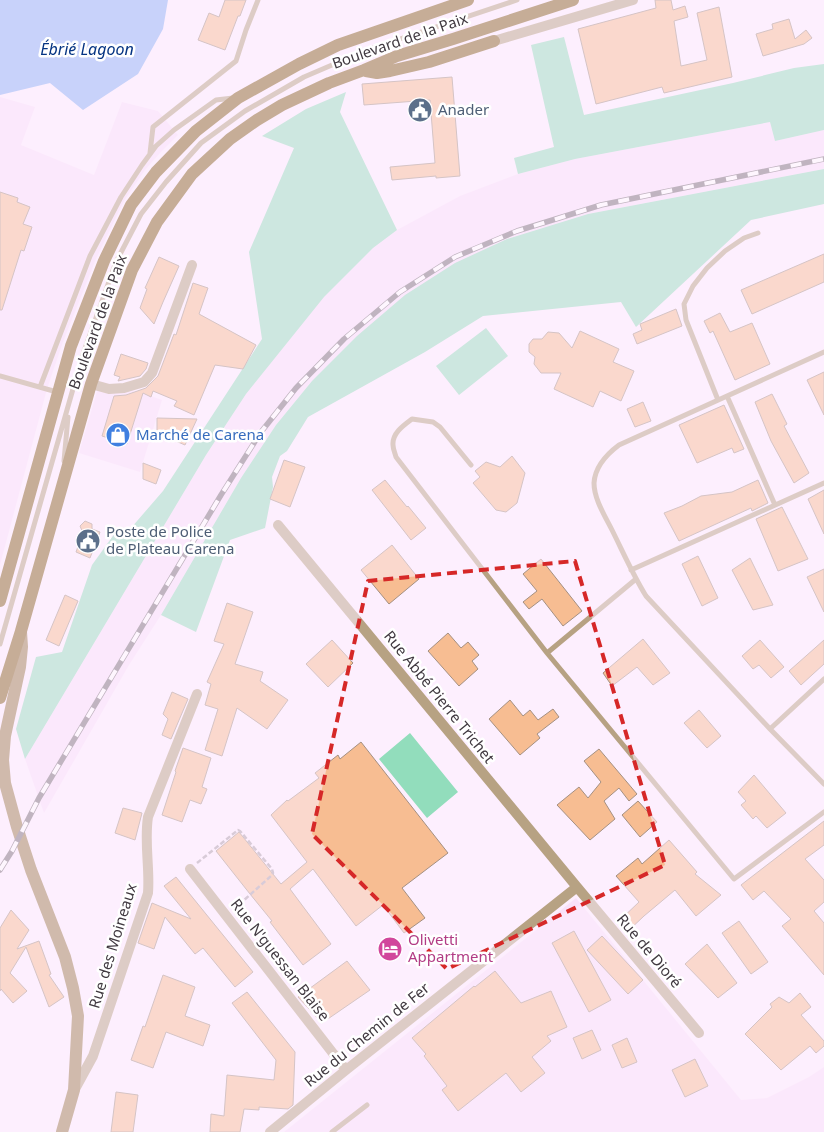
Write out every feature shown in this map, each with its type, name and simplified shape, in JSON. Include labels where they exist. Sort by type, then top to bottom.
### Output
[{"type":"main road","name":"Boulevard de la Paix","points":[[0,601],[71,346],[101,270],[131,205],[156,172],[196,131],[238,98],[299,64],[338,45],[468,0]]},
{"type":"main road","name":"Boulevard de la Paix","points":[[0,698],[91,384],[132,270],[158,222],[192,174],[230,139],[257,120],[282,105],[329,83],[397,56],[573,0]]},
{"type":"main road","points":[[364,70],[377,73],[390,71],[430,62],[494,41]]},
{"type":"main road","points":[[20,631],[22,647],[20,666],[13,696],[3,760],[5,783],[31,870],[65,957],[78,1016],[74,1090],[62,1132]]},
{"type":"street","points":[[494,41],[633,0]]},
{"type":"street","points":[[91,384],[115,389],[144,382],[149,378],[192,265]]},
{"type":"street","name":"Rue Abbé Pierre Trichet","points":[[278,525],[577,888]]},
{"type":"street","name":"Rue des Moineaux","points":[[74,1090],[93,1056],[146,901],[149,878],[146,830],[148,817],[198,694]]},
{"type":"street","name":"Rue N'guessan Blaise","points":[[190,869],[346,1070]]},
{"type":"street","name":"Rue de Dioré","points":[[577,888],[698,1033]]},
{"type":"street","name":"Rue du Chemin de Fer","points":[[270,1132],[577,888]]},
{"type":"lane","points":[[150,154],[153,127],[236,61],[258,0]]},
{"type":"lane","name":"Boulevard de la Paix","points":[[0,644],[83,354],[116,262],[141,214],[166,182],[201,143],[245,111],[304,78],[367,50],[517,0]]},
{"type":"lane","points":[[40,387],[90,256],[121,197],[150,154],[174,130],[216,100],[238,98]]},
{"type":"lane","points":[[718,400],[686,320],[684,304],[693,286],[707,268],[725,251],[744,238],[758,233]]},
{"type":"lane","points":[[824,352],[619,444],[609,452],[599,465],[594,482],[597,499],[646,596],[824,784]]},
{"type":"lane","points":[[0,376],[58,392]]},
{"type":"lane","points":[[727,396],[775,505]]},
{"type":"lane","points":[[62,484],[69,404]]},
{"type":"lane","points":[[471,465],[440,427],[433,422],[412,419],[397,432],[392,444],[396,457],[547,653],[734,879],[824,812]]},
{"type":"lane","points":[[52,464],[67,468]]},
{"type":"lane","points":[[632,570],[824,483]]},
{"type":"lane","points":[[547,653],[636,579]]},
{"type":"lane","points":[[770,729],[824,679]]},
{"type":"lane","points":[[332,1132],[366,1105]]},
{"type":"path","points":[[190,869],[238,830],[272,869],[273,873],[271,876],[226,916]]},
{"type":"highlighted area","points":[[575,561],[665,865],[447,969],[312,834],[368,581]]},
{"type":"shaded area","points":[[0,97],[35,107],[21,145],[94,175],[122,102],[158,111],[178,135],[145,170],[124,201],[96,259],[63,342],[47,389],[0,565]]},
{"type":"shaded area","points":[[770,122],[775,141],[824,130],[824,169],[588,214],[507,239],[312,381],[276,425],[241,478],[161,615],[129,665],[44,813],[25,759],[206,455],[246,394],[323,297],[373,248],[397,230],[460,196],[518,174],[575,159]]},
{"type":"shaded area","name":"Marché de Carena","points":[[100,381],[162,400],[140,472],[79,453]]},
{"type":"shaded area","points":[[576,898],[741,1100],[767,1098],[809,1077],[824,1067],[824,1132],[284,1132]]},
{"type":"green space","points":[[564,37],[584,115],[794,68],[824,64],[824,130],[775,141],[770,122],[575,159],[518,174],[514,158],[554,147],[531,45]]},
{"type":"green space","points":[[346,92],[340,112],[397,230],[373,248],[324,297],[246,394],[206,455],[25,759],[16,729],[36,657],[62,652],[92,565],[115,533],[131,528],[163,491],[262,339],[249,252],[294,148],[262,136],[306,109]]},
{"type":"green space","points":[[824,169],[824,204],[751,220],[636,327],[621,302],[483,316],[425,352],[308,417],[287,451],[280,456],[272,477],[273,487],[265,528],[230,540],[196,632],[161,615],[241,478],[276,425],[312,381],[357,336],[405,295],[455,263],[507,239],[588,214]]},
{"type":"green space","points":[[486,328],[508,356],[459,395],[436,366]]},
{"type":"green space","points":[[410,733],[458,792],[427,818],[379,759]]},
{"type":"water","name":"Ébrié Lagoon","points":[[0,0],[168,0],[163,29],[138,74],[83,110],[50,83],[0,95]]},
{"type":"building","points":[[225,0],[246,0],[225,50],[198,40],[209,13],[219,17]]},
{"type":"building","points":[[655,0],[671,0],[673,10],[685,6],[688,17],[674,21],[681,66],[707,60],[697,13],[719,7],[732,77],[664,93],[662,87],[596,104],[578,29],[656,8]]},
{"type":"building","points":[[789,19],[795,39],[806,30],[812,38],[804,44],[763,56],[756,34],[773,29],[772,24]]},
{"type":"building","points":[[452,77],[460,176],[392,180],[390,167],[435,163],[430,100],[364,105],[362,84]]},
{"type":"building","points":[[0,192],[18,198],[17,202],[30,207],[23,224],[32,227],[24,251],[21,250],[2,310],[0,310]]},
{"type":"building","points":[[824,254],[824,282],[752,314],[741,290]]},
{"type":"building","points":[[159,257],[179,266],[154,324],[140,308],[147,289],[145,288]]},
{"type":"building","points":[[193,283],[208,288],[199,314],[256,345],[243,369],[215,365],[194,415],[174,406],[177,401],[153,391],[151,397],[143,393],[127,444],[102,436],[114,396],[126,395],[146,388],[158,376],[174,334],[176,335]]},
{"type":"building","points":[[676,309],[682,326],[637,344],[633,334],[642,330],[640,324]]},
{"type":"building","points":[[720,313],[730,332],[752,323],[770,364],[735,380],[713,331],[710,333],[704,321]]},
{"type":"building","points":[[580,331],[619,349],[613,362],[634,371],[621,401],[600,391],[593,407],[554,389],[561,373],[541,373],[534,364],[535,357],[529,352],[529,344],[533,339],[542,339],[548,332],[559,333],[572,348]]},
{"type":"building","points":[[121,354],[148,363],[146,369],[140,376],[118,381],[120,377],[114,375]]},
{"type":"building","points":[[824,372],[824,415],[807,380]]},
{"type":"building","points":[[772,394],[787,424],[784,426],[809,473],[794,483],[771,441],[755,402]]},
{"type":"building","points":[[643,402],[651,421],[635,427],[627,409]]},
{"type":"building","points":[[724,405],[744,449],[734,453],[732,448],[697,463],[679,425]]},
{"type":"building","points":[[157,418],[197,419],[185,445],[157,433]]},
{"type":"building","points":[[512,456],[525,473],[517,503],[506,512],[496,510],[473,483],[480,477],[475,471],[486,462],[500,467]]},
{"type":"building","points":[[284,460],[305,467],[290,507],[270,499]]},
{"type":"building","points":[[143,463],[161,470],[156,484],[143,479]]},
{"type":"building","points":[[385,480],[426,528],[411,540],[372,490]]},
{"type":"building","points":[[758,480],[768,503],[752,511],[751,508],[679,541],[664,513],[701,496],[732,492]]},
{"type":"building","points":[[824,490],[824,534],[808,499]]},
{"type":"building","points":[[782,507],[808,559],[778,571],[756,519]]},
{"type":"building","points":[[85,521],[92,524],[92,529],[100,532],[90,558],[76,552],[83,533],[80,526]]},
{"type":"building","points":[[392,545],[419,579],[389,604],[361,570]]},
{"type":"building","points":[[698,556],[718,598],[702,606],[682,564]]},
{"type":"building","points":[[750,558],[773,605],[753,610],[732,570]]},
{"type":"building","points":[[541,559],[582,611],[563,626],[542,599],[529,609],[523,602],[537,591],[523,574]]},
{"type":"building","points":[[824,569],[824,612],[807,577]]},
{"type":"building","points":[[65,595],[78,601],[59,646],[46,640]]},
{"type":"building","points":[[227,603],[253,612],[235,664],[263,672],[260,681],[288,700],[267,729],[237,708],[222,756],[205,750],[218,709],[205,705],[211,684],[207,682],[224,644],[214,641]]},
{"type":"building","points":[[448,633],[461,648],[468,642],[479,655],[472,661],[478,669],[459,686],[428,651]]},
{"type":"building","points":[[643,639],[670,673],[653,685],[637,667],[612,686],[603,673]]},
{"type":"building","points":[[332,640],[353,663],[328,687],[306,664]]},
{"type":"building","points":[[760,640],[784,667],[771,678],[759,665],[753,669],[742,656]]},
{"type":"building","points":[[824,640],[824,664],[801,685],[789,671]]},
{"type":"building","points":[[172,692],[188,699],[171,739],[162,735],[168,719],[163,714]]},
{"type":"building","points":[[510,700],[523,716],[530,710],[538,720],[553,709],[559,717],[537,734],[540,738],[520,755],[489,719]]},
{"type":"building","points":[[699,710],[721,736],[707,748],[684,723]]},
{"type":"building","points":[[361,742],[448,853],[402,888],[425,918],[404,933],[383,905],[356,926],[313,869],[290,889],[331,944],[303,965],[270,922],[272,921],[216,851],[239,832],[281,884],[307,862],[271,815],[287,800],[319,778],[315,773],[338,755],[340,759]]},
{"type":"building","points":[[183,748],[211,758],[202,787],[207,789],[201,804],[190,800],[182,822],[162,815]]},
{"type":"building","points":[[599,749],[637,794],[629,801],[619,788],[604,801],[615,819],[590,840],[557,805],[579,787],[588,798],[601,782],[584,761]]},
{"type":"building","points":[[754,775],[786,813],[767,828],[756,816],[753,819],[741,805],[746,801],[738,792]]},
{"type":"building","points":[[638,801],[657,822],[640,837],[622,815]]},
{"type":"building","points":[[123,808],[142,813],[135,840],[115,833]]},
{"type":"building","points":[[824,821],[824,845],[805,859],[824,880],[824,902],[814,911],[824,923],[824,975],[782,926],[791,919],[764,891],[753,900],[741,885]]},
{"type":"building","points":[[669,840],[697,872],[695,874],[721,895],[696,916],[675,890],[627,932],[618,922],[639,902],[616,876],[638,858],[642,864]]},
{"type":"building","points":[[176,877],[253,972],[235,987],[203,948],[195,954],[165,917],[154,949],[138,943],[152,903],[191,919],[164,886]]},
{"type":"building","points":[[11,910],[29,930],[17,949],[39,941],[51,974],[49,975],[64,997],[49,1007],[26,947],[10,973],[27,991],[13,1003],[1,989],[0,991],[0,928]]},
{"type":"building","points":[[739,921],[768,962],[751,974],[722,933]]},
{"type":"building","points":[[574,931],[611,1000],[589,1012],[552,943]]},
{"type":"building","points":[[602,936],[643,980],[628,994],[587,950]]},
{"type":"building","points":[[707,944],[737,983],[718,998],[685,964]]},
{"type":"building","points":[[347,961],[370,990],[322,1023],[298,997]]},
{"type":"building","points":[[495,971],[521,1003],[551,991],[567,1027],[547,1036],[551,1041],[532,1057],[545,1073],[521,1092],[506,1073],[458,1111],[442,1090],[447,1086],[424,1056],[426,1054],[412,1038],[474,986]]},
{"type":"building","points":[[163,975],[195,987],[185,1016],[210,1025],[203,1046],[166,1032],[153,1068],[131,1060]]},
{"type":"building","points":[[247,992],[295,1052],[293,1105],[288,1109],[259,1107],[259,1110],[244,1109],[240,1132],[210,1132],[211,1114],[224,1116],[227,1075],[274,1080],[276,1060],[232,1003]]},
{"type":"building","points":[[800,993],[811,1007],[801,1015],[824,1041],[824,1046],[816,1053],[810,1046],[781,1070],[745,1034],[772,1007],[770,1004],[779,997],[789,1003]]},
{"type":"building","points":[[592,1030],[601,1050],[582,1059],[573,1038]]},
{"type":"building","points":[[627,1038],[637,1062],[622,1068],[612,1045]]},
{"type":"building","points":[[695,1059],[708,1086],[685,1097],[672,1070]]},
{"type":"building","points":[[116,1092],[138,1095],[133,1132],[111,1132]]},
{"type":"railway","points":[[0,870],[12,851],[39,798],[221,495],[261,432],[296,388],[344,339],[400,292],[455,257],[517,231],[601,205],[824,159]]},
{"type":"place","name":"Anader","points":[[420,110]]},
{"type":"place","name":"Marché de Carena","points":[[118,435]]},
{"type":"place","name":"Poste de Police de Plateau Carena","points":[[88,541]]},
{"type":"place","name":"Olivetti Appartment","points":[[390,949]]}]
